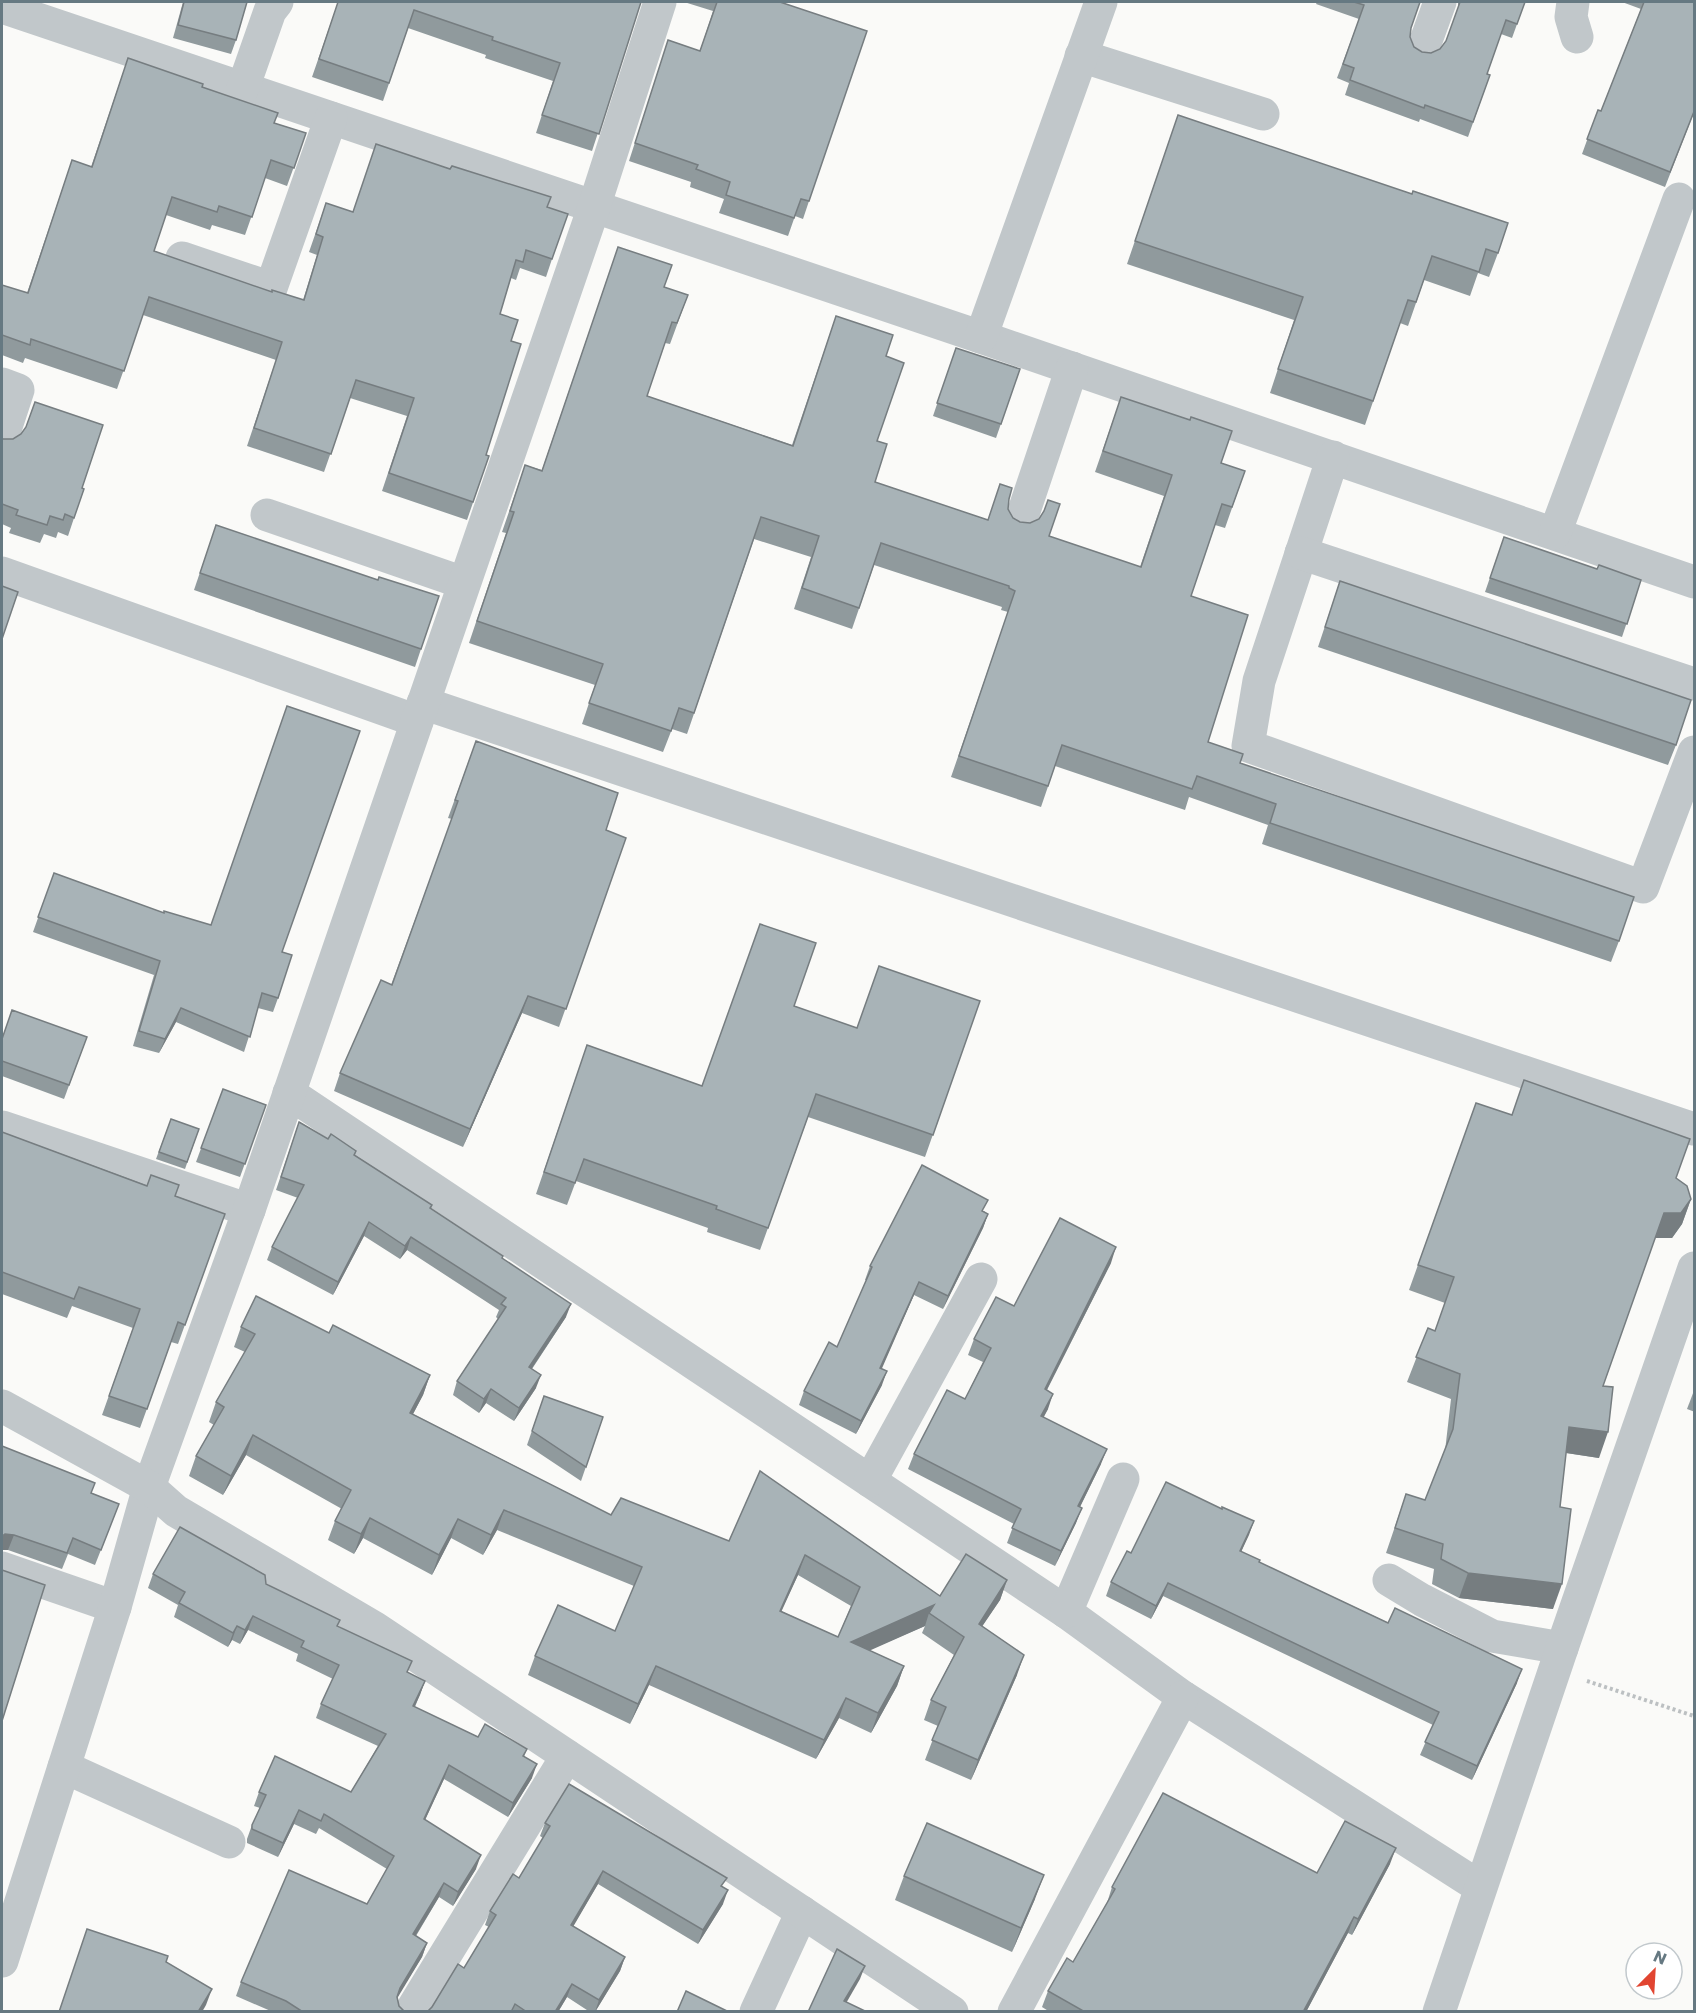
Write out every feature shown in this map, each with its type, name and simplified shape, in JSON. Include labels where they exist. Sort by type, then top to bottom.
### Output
[{"type":"street","points":[[243,88],[270,12],[277,2]]},
{"type":"street","points":[[2,1961],[115,1607],[149,1486],[249,1210],[594,207],[660,2]]},
{"type":"street","points":[[981,337],[1101,2]]},
{"type":"street","points":[[1424,49],[1440,2]]},
{"type":"street","points":[[1573,2],[1571,17],[1576,37]]},
{"type":"street","points":[[2,7],[981,337],[1695,582]]},
{"type":"street","points":[[1081,56],[1263,114]]},
{"type":"street","points":[[182,258],[271,288],[331,118]]},
{"type":"street","points":[[1555,533],[1679,199]]},
{"type":"street","points":[[1019,526],[1072,368]]},
{"type":"street","points":[[2,384],[18,390],[2,439]]},
{"type":"street","points":[[1333,457],[1259,681],[1248,746],[1643,887],[1695,752]]},
{"type":"street","points":[[267,515],[464,583]]},
{"type":"street","points":[[1301,553],[1695,684]]},
{"type":"street","points":[[2,573],[1695,1129]]},
{"type":"street","points":[[289,1093],[1066,1612],[1183,1697],[1480,1887]]},
{"type":"street","points":[[2,1127],[249,1210]]},
{"type":"street","points":[[1439,2012],[1480,1887],[1695,1268]]},
{"type":"street","points":[[870,1481],[981,1279]]},
{"type":"street","points":[[2,1406],[149,1486],[176,1511],[375,1628],[952,2012]]},
{"type":"street","points":[[1066,1612],[1123,1479]]},
{"type":"street","points":[[2,1568],[115,1607]]},
{"type":"street","points":[[1389,1580],[1422,1600],[1492,1636],[1559,1659]]},
{"type":"street","points":[[1014,2012],[1183,1697]]},
{"type":"street","points":[[411,2012],[567,1756]]},
{"type":"street","points":[[64,1767],[229,1842]]},
{"type":"street","points":[[756,2012],[802,1912]]},
{"type":"path","points":[[1559,1659],[1695,1716]]},
{"type":"building","points":[[184,2],[247,2],[236,40],[178,25]]},
{"type":"building","points":[[338,2],[641,2],[599,134],[542,115],[560,63],[414,10],[389,83],[319,59]]},
{"type":"building","points":[[717,2],[780,2],[867,31],[809,201],[801,199],[794,218],[726,195],[730,182],[696,169],[698,165],[635,143],[668,40],[700,51]]},
{"type":"building","points":[[1354,2],[1420,2],[1410,37],[1414,47],[1422,52],[1431,53],[1440,49],[1446,41],[1460,2],[1525,2],[1517,24],[1506,20],[1473,122],[1425,105],[1424,108],[1350,80],[1354,68],[1343,64],[1364,5]]},
{"type":"building","points":[[1644,2],[1695,2],[1695,109],[1670,172],[1587,139],[1598,110],[1601,111]]},
{"type":"building","points":[[128,58],[278,113],[274,123],[306,133],[294,168],[271,160],[252,217],[219,206],[217,212],[172,197],[154,251],[272,292],[272,290],[304,300],[323,237],[316,234],[326,203],[353,212],[376,144],[450,169],[452,166],[551,197],[547,207],[568,214],[552,259],[526,250],[523,262],[516,260],[500,314],[518,320],[511,341],[521,344],[486,455],[489,456],[473,502],[389,473],[414,398],[356,380],[331,454],[254,428],[282,342],[149,297],[124,371],[31,339],[30,345],[2,335],[2,285],[28,293],[72,160],[92,167]]},
{"type":"building","points":[[1178,115],[1412,194],[1413,191],[1508,223],[1498,253],[1486,249],[1479,272],[1432,256],[1416,302],[1408,300],[1373,401],[1278,369],[1303,297],[1135,241]]},
{"type":"building","points":[[618,247],[672,265],[664,287],[688,295],[677,323],[672,322],[647,396],[793,446],[836,316],[893,335],[886,356],[904,363],[877,441],[887,444],[875,482],[988,520],[1000,484],[1012,488],[1008,509],[1013,518],[1020,522],[1030,523],[1039,519],[1048,500],[1060,504],[1049,536],[1141,567],[1172,475],[1103,451],[1121,397],[1232,431],[1221,463],[1245,471],[1232,507],[1222,504],[1191,596],[1248,615],[1208,742],[1243,754],[1240,763],[1634,897],[1619,941],[1270,823],[1276,804],[1197,776],[1192,789],[1062,745],[1048,786],[959,756],[1015,591],[1009,586],[881,543],[859,608],[802,588],[819,536],[761,517],[694,713],[679,708],[671,731],[589,703],[603,664],[477,621],[514,512],[510,511],[525,465],[542,471]]},
{"type":"building","points":[[956,348],[1020,369],[1001,424],[937,403]]},
{"type":"building","points":[[35,402],[103,425],[74,518],[65,514],[63,520],[50,516],[47,525],[16,515],[18,510],[2,504],[2,438],[13,439],[21,434]]},
{"type":"building","points":[[216,525],[378,580],[379,577],[439,596],[421,649],[200,573]]},
{"type":"building","points":[[1504,537],[1597,569],[1599,565],[1641,580],[1627,624],[1490,578]]},
{"type":"building","points":[[1340,581],[1691,700],[1676,745],[1325,627]]},
{"type":"building","points":[[2,586],[18,592],[2,639]]},
{"type":"building","points":[[287,706],[360,731],[282,952],[292,955],[278,998],[262,993],[250,1037],[181,1008],[165,1039],[139,1031],[160,961],[38,917],[54,873],[164,913],[164,911],[211,925]]},
{"type":"building","points":[[476,741],[618,793],[606,830],[626,838],[566,1009],[528,996],[470,1129],[340,1073],[381,980],[392,985],[458,801],[455,800]]},
{"type":"building","points":[[760,924],[816,943],[794,1006],[857,1028],[879,966],[980,1001],[933,1135],[816,1094],[768,1228],[716,1209],[717,1206],[584,1159],[575,1183],[544,1172],[587,1045],[702,1086]]},
{"type":"building","points":[[12,1010],[87,1037],[69,1085],[2,1061],[2,1039]]},
{"type":"building","points":[[1524,1080],[1690,1139],[1676,1178],[1687,1186],[1691,1199],[1681,1213],[1664,1213],[1603,1386],[1613,1387],[1608,1432],[1569,1427],[1560,1507],[1571,1509],[1562,1584],[1468,1573],[1441,1559],[1443,1544],[1395,1528],[1406,1494],[1425,1500],[1453,1429],[1460,1374],[1416,1357],[1428,1328],[1435,1331],[1454,1277],[1418,1265],[1476,1103],[1512,1115]]},
{"type":"building","points":[[223,1089],[266,1105],[245,1164],[201,1148]]},
{"type":"building","points":[[171,1119],[199,1129],[187,1162],[159,1152]]},
{"type":"building","points":[[299,1122],[328,1139],[331,1134],[356,1151],[354,1155],[432,1205],[430,1208],[571,1304],[529,1367],[541,1375],[519,1408],[491,1389],[484,1399],[457,1381],[506,1307],[501,1304],[506,1298],[411,1237],[405,1246],[369,1222],[338,1282],[272,1247],[304,1185],[281,1177]]},
{"type":"building","points":[[2,1132],[147,1186],[151,1175],[179,1185],[175,1196],[225,1214],[185,1325],[178,1322],[147,1409],[109,1396],[140,1309],[79,1287],[74,1299],[2,1272]]},
{"type":"building","points":[[922,1165],[988,1200],[982,1211],[988,1214],[948,1296],[919,1282],[880,1368],[887,1371],[861,1421],[804,1391],[829,1342],[837,1347],[872,1267],[870,1266]]},
{"type":"building","points":[[1060,1218],[1116,1247],[1045,1389],[1053,1394],[1041,1416],[1107,1449],[1078,1506],[1082,1508],[1061,1551],[1012,1528],[1021,1509],[914,1454],[947,1390],[965,1399],[991,1348],[974,1339],[996,1297],[1014,1306]]},
{"type":"building","points":[[256,1296],[329,1333],[333,1325],[430,1375],[410,1413],[611,1515],[621,1498],[729,1541],[760,1471],[940,1596],[966,1554],[1007,1580],[979,1624],[1024,1655],[978,1760],[932,1740],[946,1707],[931,1700],[964,1637],[929,1613],[934,1605],[851,1642],[904,1666],[878,1713],[846,1698],[824,1740],[656,1666],[638,1704],[535,1656],[558,1605],[615,1631],[642,1567],[504,1510],[491,1535],[458,1519],[439,1555],[370,1518],[361,1534],[335,1521],[351,1490],[253,1435],[231,1476],[196,1456],[224,1407],[216,1402],[255,1334],[241,1327]],"holes":[[[805,1555],[860,1587],[838,1637],[780,1611]]]},
{"type":"building","points":[[544,1396],[603,1417],[586,1467],[532,1431]]},
{"type":"building","points":[[2,1446],[95,1483],[91,1493],[119,1504],[101,1550],[73,1538],[67,1553],[14,1535],[2,1536]]},
{"type":"building","points":[[1166,1482],[1222,1509],[1222,1507],[1254,1521],[1240,1551],[1260,1560],[1259,1562],[1388,1623],[1395,1608],[1522,1669],[1477,1766],[1425,1742],[1439,1712],[1168,1583],[1156,1606],[1111,1582],[1127,1551],[1131,1553]]},
{"type":"building","points":[[180,1527],[265,1575],[266,1584],[340,1620],[337,1626],[412,1661],[407,1672],[425,1681],[413,1706],[478,1737],[485,1724],[527,1749],[523,1756],[537,1764],[513,1803],[449,1765],[424,1819],[481,1855],[458,1892],[444,1883],[413,1934],[427,1943],[397,1997],[399,2006],[405,2012],[303,2012],[286,2001],[241,1982],[289,1870],[367,1904],[394,1856],[324,1814],[321,1821],[299,1810],[283,1843],[252,1829],[266,1795],[259,1792],[275,1756],[351,1792],[386,1734],[321,1704],[339,1665],[301,1647],[304,1641],[253,1616],[245,1630],[237,1626],[233,1633],[179,1603],[185,1592],[153,1574]]},
{"type":"building","points":[[2,1570],[45,1585],[2,1721]]},
{"type":"building","points":[[569,1784],[727,1878],[721,1886],[728,1890],[703,1930],[603,1871],[571,1925],[625,1957],[599,2000],[572,1984],[555,2012],[527,2012],[515,2004],[511,2012],[427,2012],[458,1964],[464,1968],[496,1915],[490,1911],[513,1874],[519,1878],[550,1826],[545,1823]]},
{"type":"building","points":[[1163,1793],[1317,1873],[1345,1821],[1396,1848],[1358,1919],[1354,1917],[1303,2012],[1085,2012],[1048,1991],[1067,1958],[1073,1962],[1115,1889],[1112,1887]]},
{"type":"building","points":[[927,1823],[1044,1875],[1021,1928],[904,1876]]},
{"type":"building","points":[[87,1929],[168,1956],[166,1962],[212,1989],[198,2012],[59,2012]]},
{"type":"building","points":[[837,1949],[865,1966],[844,2001],[867,2012],[808,2012]]},
{"type":"building","points":[[686,1991],[729,2012],[677,2012]]}]
